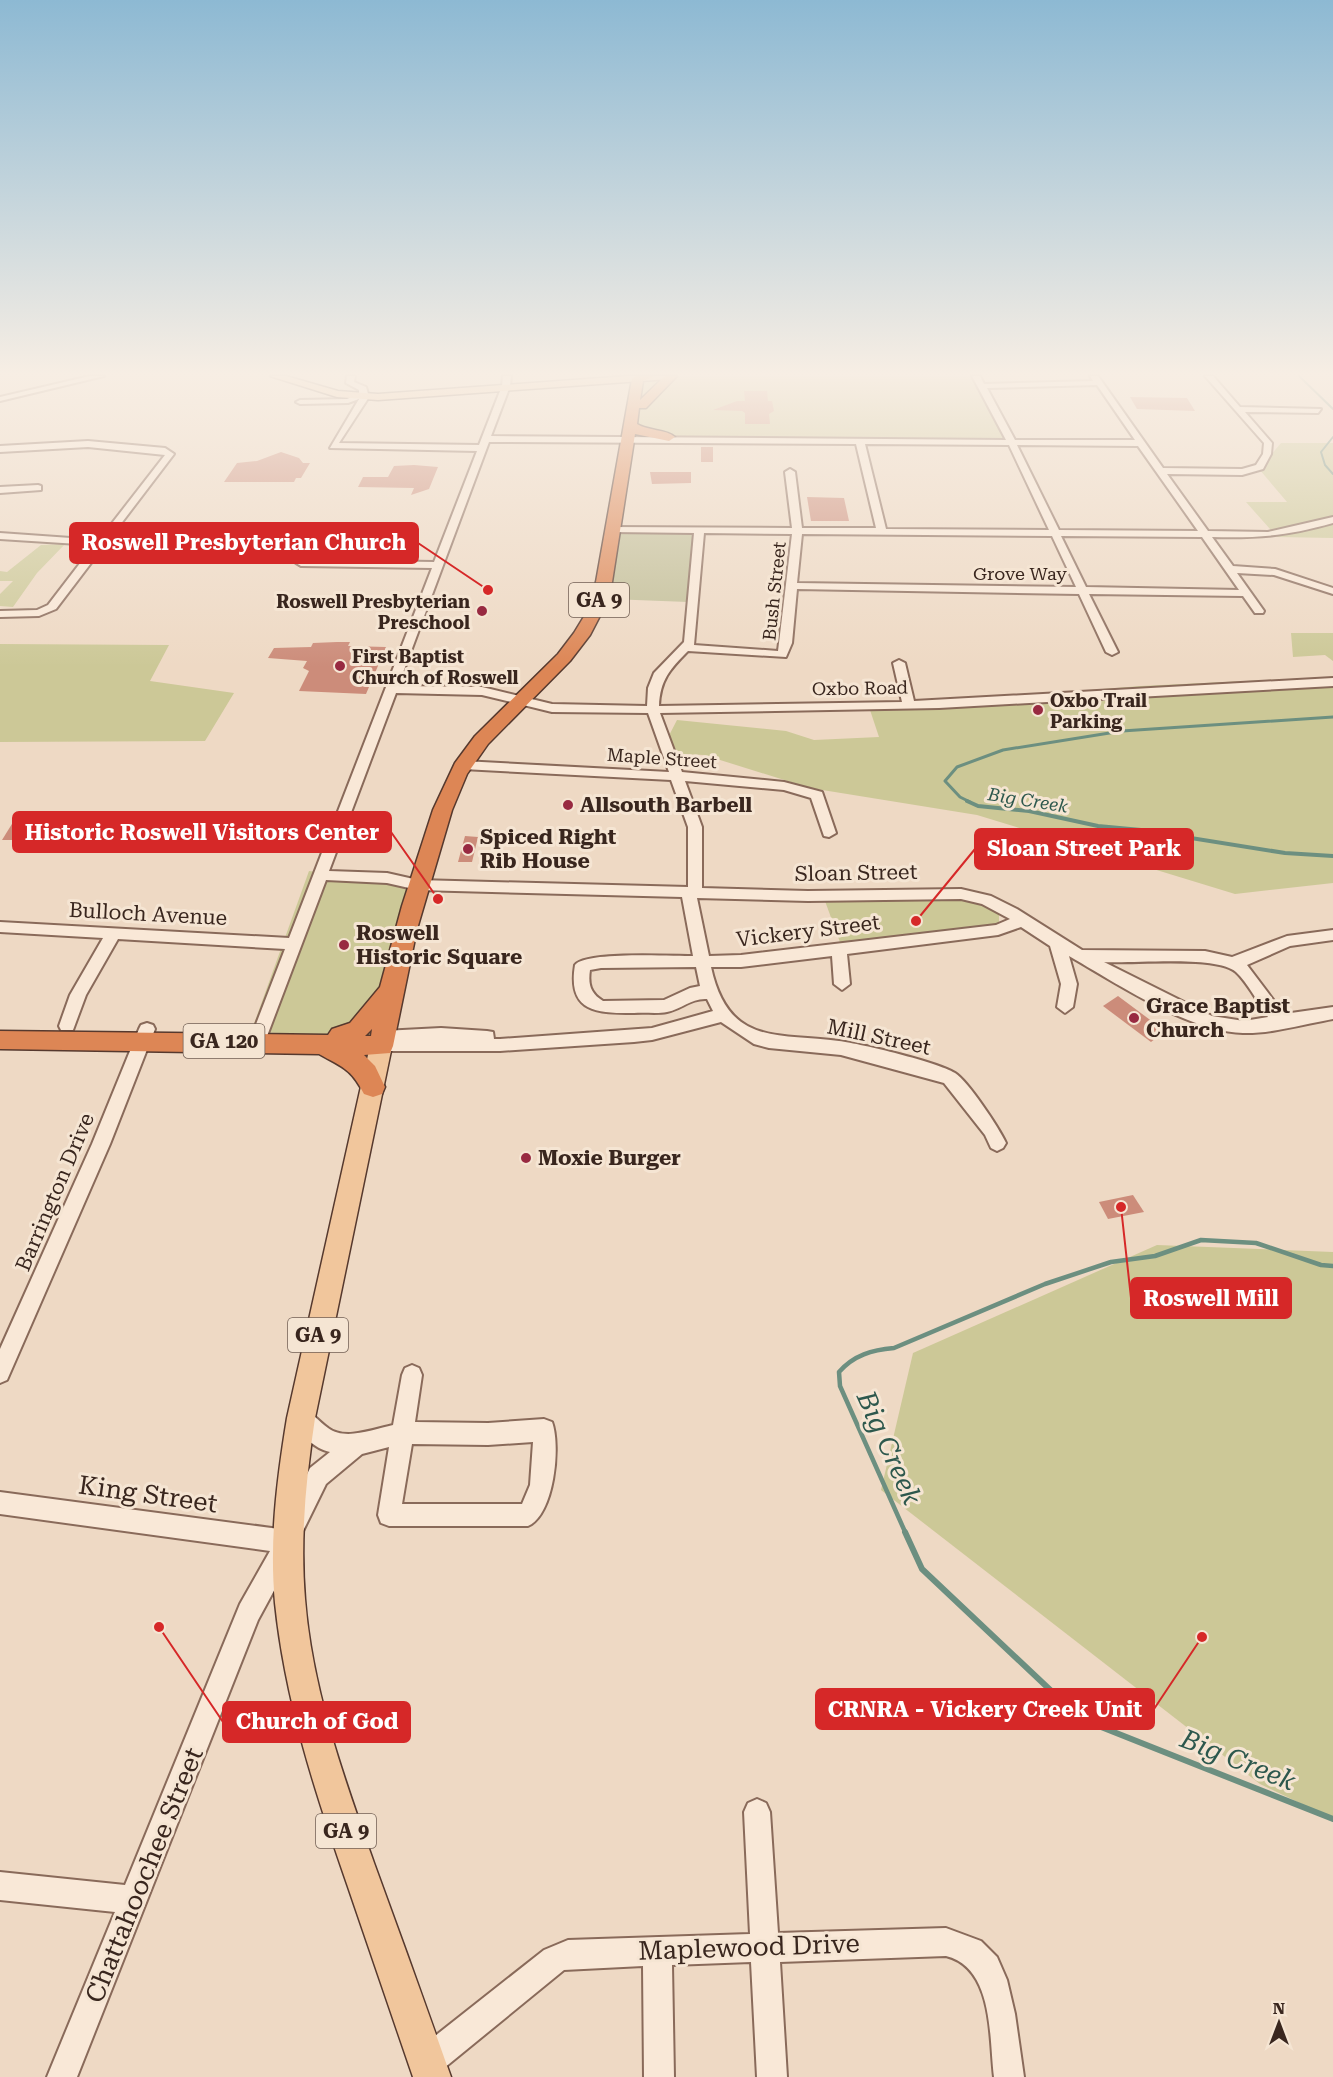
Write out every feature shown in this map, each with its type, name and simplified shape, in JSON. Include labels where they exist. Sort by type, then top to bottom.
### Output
[{"type":"highway","name":"GA 9","points":[[382,1041],[406,923],[448,794],[463,765],[490,729],[573,648],[594,615],[602,590],[621,473]]},
{"type":"highway","points":[[340,1036],[353,1032],[364,1024],[392,989]]},
{"type":"highway","name":"GA 120","points":[[0,1025],[67,1026],[145,1035],[306,1043],[382,1041]]},
{"type":"highway","name":"GA 120","points":[[0,1040],[261,1032],[340,1036]]},
{"type":"highway","points":[[340,1036],[382,1041]]},
{"type":"highway","points":[[306,1043],[333,1050],[351,1058],[362,1067],[373,1087]]},
{"type":"main road","name":"GA 9","points":[[382,1041],[301,1418],[293,1469],[288,1540],[294,1635],[316,1743],[429,2069]]},
{"type":"street","points":[[0,614],[33,614],[49,609],[157,473]]},
{"type":"street","points":[[261,1032],[472,473]]},
{"type":"street","name":"Bush Street","points":[[687,648],[782,655],[786,647],[797,530],[790,473]]},
{"type":"street","points":[[868,473],[882,531]]},
{"type":"street","points":[[1026,473],[1112,652]]},
{"type":"street","points":[[1162,473],[1259,611]]},
{"type":"street","points":[[0,490],[38,488]]},
{"type":"street","points":[[612,529],[1205,535],[1280,534],[1333,520]]},
{"type":"street","points":[[653,710],[654,688],[660,673],[687,648],[699,529]]},
{"type":"street","points":[[0,536],[102,543]]},
{"type":"street","points":[[301,563],[437,565]]},
{"type":"street","points":[[1229,569],[1275,572],[1333,591]]},
{"type":"street","name":"Grove Way","points":[[793,586],[1246,593]]},
{"type":"street","points":[[899,663],[909,705]]},
{"type":"street","name":"Oxbo Road","points":[[390,689],[482,691],[573,710],[653,710],[909,705],[1333,682]]},
{"type":"street","name":"Mill Street","points":[[653,710],[695,827],[692,892],[702,961],[711,993],[723,1016],[754,1038],[769,1042],[841,1048],[928,1070],[950,1078],[992,1131],[997,1143]]},
{"type":"street","name":"Maple Street","points":[[463,765],[677,776],[784,786],[817,795],[829,833]]},
{"type":"street","name":"Sloan Street","points":[[321,875],[387,878],[418,885],[849,897],[954,894],[986,900],[1136,987],[1209,1022],[1234,1027],[1333,1013]]},
{"type":"street","name":"Vickery Street","points":[[711,993],[696,992],[666,1006],[601,1007],[591,1003],[582,990],[580,981],[583,965],[741,961],[998,930],[1023,920]]},
{"type":"street","name":"Bulloch Avenue","points":[[0,927],[294,944]]},
{"type":"street","points":[[67,1026],[78,995],[114,933]]},
{"type":"street","points":[[1081,955],[1142,958],[1192,957],[1231,963],[1240,962],[1287,941],[1333,935]]},
{"type":"street","points":[[1057,943],[1069,984],[1065,1006]]},
{"type":"street","points":[[839,948],[842,984]]},
{"type":"street","points":[[1231,963],[1240,968],[1281,1022]]},
{"type":"street","points":[[382,1041],[463,1047],[651,1034],[723,1016]]},
{"type":"street","name":"Barrington Drive","points":[[0,1373],[101,1144],[145,1035]]},
{"type":"street","points":[[301,1418],[324,1440],[356,1445],[403,1433],[488,1434],[544,1430],[542,1485],[538,1501],[528,1515],[389,1515],[403,1433],[412,1375]]},
{"type":"street","name":"Chattahoochee Street","points":[[62,2077],[249,1613],[288,1540],[318,1476],[356,1445]]},
{"type":"street","name":"King Street","points":[[0,1503],[288,1540]]},
{"type":"street","points":[[756,1812],[772,2077]]},
{"type":"street","points":[[0,1886],[134,1900]]},
{"type":"street","name":"Maplewood Drive","points":[[429,2069],[554,1959],[582,1952],[946,1942],[964,1946],[980,1958],[989,1974],[995,1993],[1009,2077]]},
{"type":"street","points":[[657,1950],[659,2077]]},
{"type":"shaded area","points":[[1262,473],[1333,473],[1333,538],[1277,537],[1246,502],[1287,502]]},
{"type":"shaded area","points":[[620,532],[695,533],[688,602],[610,599]]},
{"type":"shaded area","points":[[65,544],[37,573],[13,607],[0,606],[0,594],[13,581],[0,581],[0,571],[7,572],[41,545]]},
{"type":"shaded area","points":[[1291,633],[1333,633],[1333,661],[1325,655],[1293,657]]},
{"type":"shaded area","points":[[0,644],[169,645],[150,681],[234,693],[205,741],[0,742]]},
{"type":"shaded area","points":[[1333,677],[1333,883],[1235,894],[977,815],[810,788],[704,755],[660,753],[677,720],[786,731],[814,740],[879,737],[869,707],[1141,686]]},
{"type":"shaded area","points":[[309,871],[418,885],[383,1037],[251,1032]]},
{"type":"shaded area","points":[[939,898],[978,903],[999,913],[999,924],[841,945],[825,901]]},
{"type":"shaded area","points":[[1157,1245],[1333,1252],[1333,1819],[1260,1784],[881,1490],[913,1353]]},
{"type":"building","points":[[230,473],[304,473],[294,482],[224,482]]},
{"type":"building","points":[[390,473],[436,473],[429,489],[411,495],[414,488],[358,487],[363,477],[388,477]]},
{"type":"building","points":[[650,473],[691,473],[691,483],[652,484]]},
{"type":"building","points":[[807,497],[844,498],[849,521],[811,521]]},
{"type":"building","name":"First Baptist Church of Roswell","points":[[350,642],[348,646],[386,647],[366,694],[299,691],[309,671],[303,668],[307,661],[268,658],[274,648],[311,647],[313,643]]},
{"type":"building","points":[[42,818],[28,840],[2,840],[15,819]]},
{"type":"building","name":"Spiced Right Rib House","points":[[465,836],[478,837],[472,862],[458,862]]},
{"type":"building","name":"Grace Baptist Church","points":[[1118,996],[1165,1031],[1151,1042],[1103,1006]]},
{"type":"building","points":[[1133,1195],[1144,1212],[1108,1219],[1099,1202]]},
{"type":"waterway","name":"Big Creek","points":[[970,802],[960,797],[945,781],[957,767],[1003,750],[1122,731],[1333,717]]},
{"type":"waterway","name":"Big Creek","points":[[967,801],[978,806],[1029,811],[1098,826],[1141,830],[1285,853],[1333,856]]},
{"type":"waterway","name":"Big Creek","points":[[906,1534],[840,1386],[839,1372],[857,1357],[878,1350],[894,1348],[1045,1284],[1111,1262],[1155,1256],[1201,1240],[1256,1243],[1321,1265],[1333,1266]]},
{"type":"waterway","name":"Big Creek","points":[[905,1532],[922,1569],[1081,1719],[1333,1819]]},
{"type":"place","name":"Roswell Presbyterian Church","points":[[488,590]]},
{"type":"place","name":"Roswell Presbyterian Preschool","points":[[482,611]]},
{"type":"place","name":"First Baptist Church of Roswell","points":[[340,666]]},
{"type":"place","name":"Oxbo Trail Parking","points":[[1038,710]]},
{"type":"place","name":"Allsouth Barbell","points":[[568,805]]},
{"type":"place","name":"Spiced Right Rib House","points":[[468,849]]},
{"type":"place","name":"Historic Roswell Visitors Center","points":[[438,899]]},
{"type":"place","name":"Sloan Street Park","points":[[916,921]]},
{"type":"place","name":"Roswell Historic Square","points":[[344,945]]},
{"type":"place","name":"Grace Baptist Church","points":[[1134,1018]]},
{"type":"place","name":"Moxie Burger","points":[[526,1158]]},
{"type":"place","name":"Roswell Mill","points":[[1121,1207]]},
{"type":"place","name":"Church of God","points":[[159,1627]]},
{"type":"place","name":"CRNRA - Vickery Creek Unit","points":[[1202,1637]]}]
